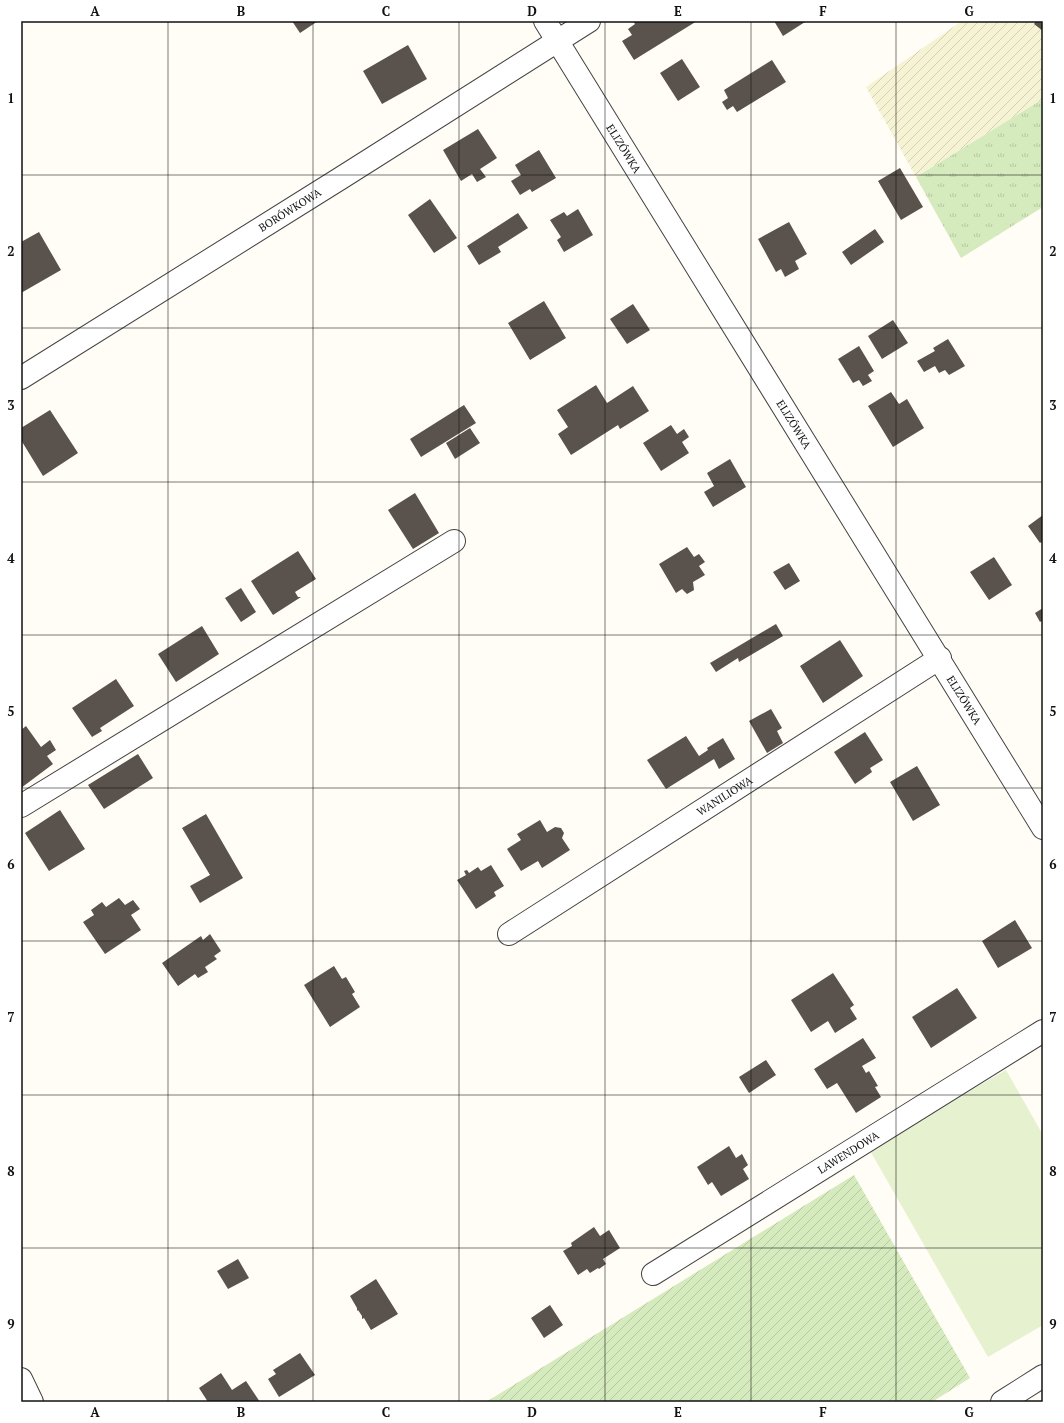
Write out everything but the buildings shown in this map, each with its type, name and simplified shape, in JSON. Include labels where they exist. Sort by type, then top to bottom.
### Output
[{"type":"street","name":"ELIZÓWKA","points":[[545,21],[940,658],[1043,828]]},
{"type":"street","name":"BORÓWKOWA","points":[[21,378],[589,21]]},
{"type":"street","points":[[21,806],[454,542]]},
{"type":"street","name":"WANILIOWA","points":[[509,934],[940,658]]},
{"type":"street","name":"LAWENDOWA","points":[[653,1274],[1043,1031]]},
{"type":"street","points":[[1002,1402],[1043,1376]]},
{"type":"street","points":[[21,1379],[32,1402]]},
{"type":"shaded area","points":[[962,21],[1043,21],[1043,99],[916,177],[866,87]]},
{"type":"green space","points":[[1043,99],[1043,207],[961,258],[916,177]]},
{"type":"green space","points":[[1006,1070],[1043,1135],[1043,1325],[988,1357],[869,1149]]},
{"type":"green space","points":[[854,1175],[970,1378],[932,1402],[486,1402]]}]
